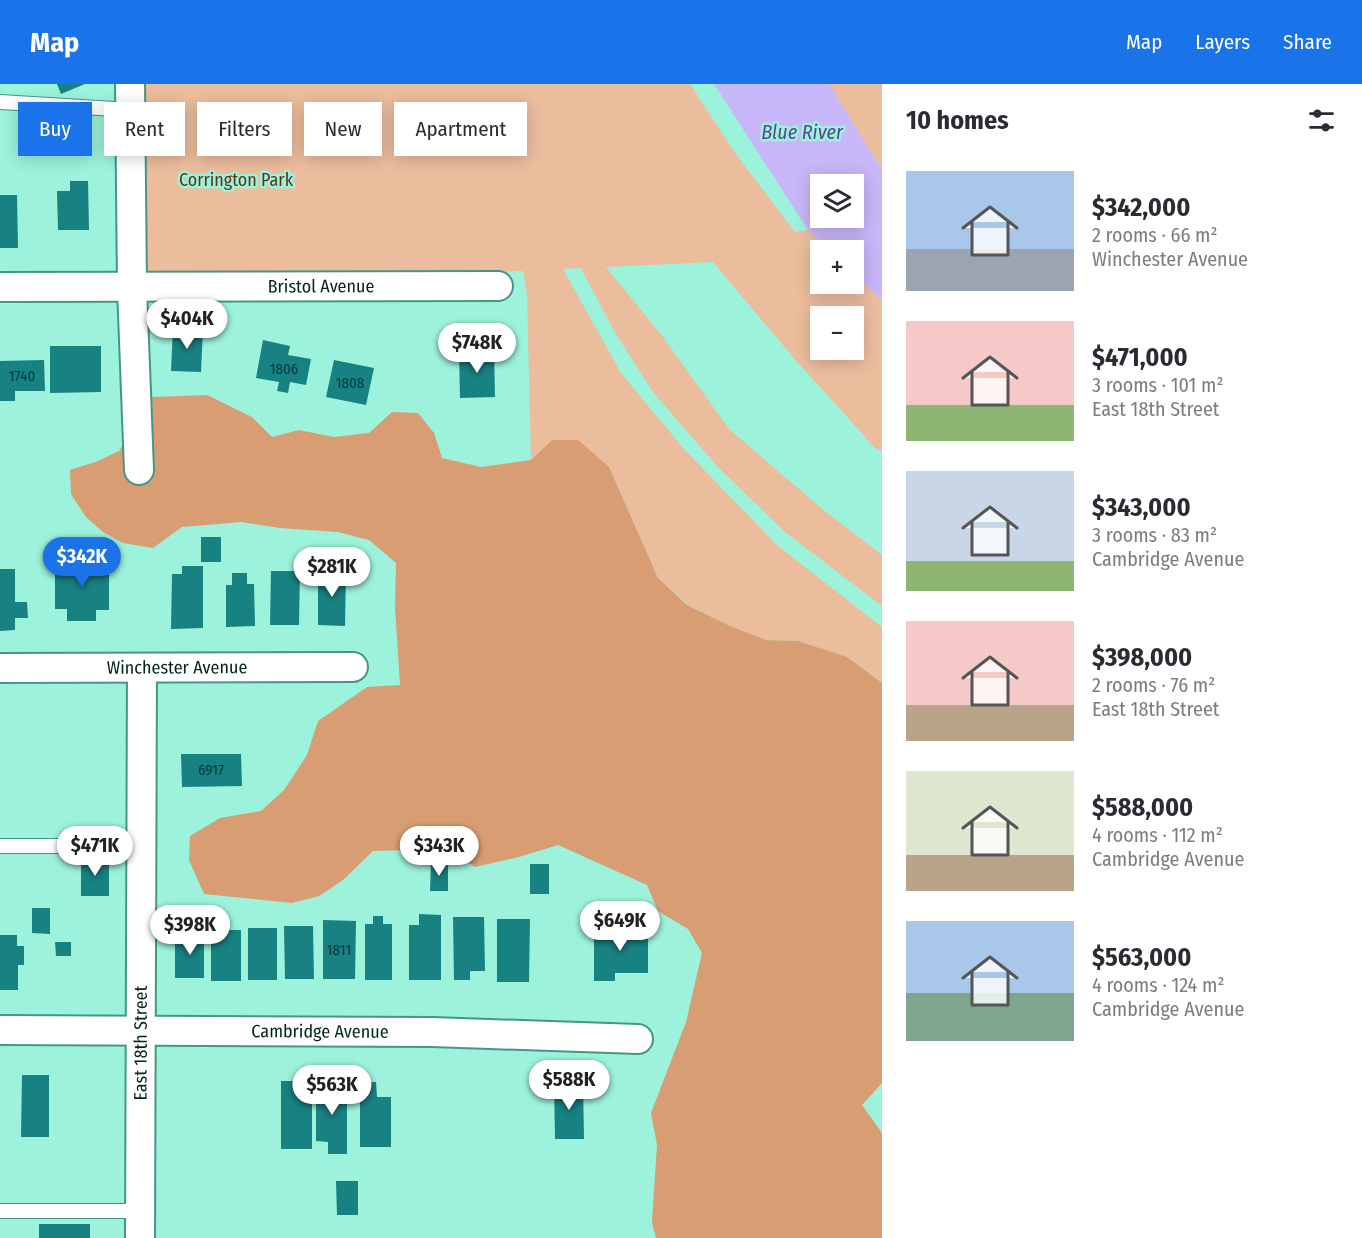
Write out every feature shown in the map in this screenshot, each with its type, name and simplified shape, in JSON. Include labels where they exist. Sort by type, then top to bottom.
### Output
[{"type":"street","points":[[130,97],[132,288],[138,470]]},
{"type":"street","name":"Bristol Avenue","points":[[0,287],[498,286]]},
{"type":"street","name":"Winchester Avenue","points":[[0,668],[353,667]]},
{"type":"street","name":"East 18th Street","points":[[140,1224],[142,668]]},
{"type":"street","name":"Cambridge Avenue","points":[[0,1030],[432,1032],[638,1039]]},
{"type":"lane","points":[[0,102],[130,97]]},
{"type":"lane","points":[[0,846],[141,846]]},
{"type":"lane","points":[[0,1211],[140,1224]]},
{"type":"green space","name":"Corrington Park","points":[[137,84],[690,84],[735,153],[795,232],[808,230],[819,240],[810,240],[810,294],[864,294],[864,283],[882,301],[882,452],[875,448],[792,356],[713,262],[606,267],[663,337],[729,429],[821,508],[882,555],[882,606],[785,532],[717,466],[653,392],[614,331],[581,268],[563,269],[621,373],[683,448],[778,546],[882,627],[882,683],[847,657],[798,641],[766,640],[728,625],[688,605],[658,578],[609,467],[552,440],[531,460],[527,295],[523,271],[157,277],[146,269],[141,156],[185,156],[185,102],[138,102]]},
{"type":"green space","points":[[829,84],[882,84],[882,167],[877,162]]},
{"type":"shaded area","points":[[207,395],[252,417],[272,437],[299,430],[334,437],[369,433],[392,412],[418,413],[434,433],[442,458],[481,467],[531,460],[552,440],[578,440],[609,467],[658,578],[687,605],[766,640],[798,641],[847,657],[882,683],[882,1083],[862,1105],[882,1133],[882,1238],[656,1238],[652,1222],[657,1145],[651,1113],[686,1022],[702,953],[688,929],[658,911],[647,885],[558,845],[475,867],[447,849],[373,851],[343,880],[319,896],[292,903],[204,894],[189,860],[190,836],[220,818],[261,811],[284,790],[307,755],[318,721],[367,687],[400,685],[395,608],[396,563],[369,540],[338,532],[280,528],[241,522],[182,527],[153,548],[123,543],[103,532],[86,517],[71,494],[70,470],[119,451],[152,397]]},
{"type":"water","name":"Blue River","points":[[714,84],[829,84],[882,167],[882,301],[864,283],[864,240],[819,240],[808,230]]},
{"type":"building","points":[[57,84],[85,84],[61,94]]},
{"type":"building","points":[[70,181],[88,181],[89,230],[58,230],[57,191],[70,191]]},
{"type":"building","points":[[0,195],[17,195],[18,248],[0,248]]},
{"type":"building","points":[[173,328],[203,329],[201,372],[171,371]]},
{"type":"building","points":[[263,340],[290,346],[288,355],[311,359],[306,385],[290,382],[288,393],[277,391],[279,382],[256,378]]},
{"type":"building","points":[[50,346],[101,346],[101,392],[50,393]]},
{"type":"building","points":[[494,350],[495,397],[460,398],[459,351]]},
{"type":"building","points":[[44,360],[45,391],[15,391],[15,401],[0,401],[0,361]]},
{"type":"building","points":[[334,360],[374,368],[366,405],[326,397]]},
{"type":"building","points":[[201,537],[221,537],[221,562],[201,562]]},
{"type":"building","points":[[55,559],[109,559],[109,610],[96,610],[96,621],[67,621],[67,609],[55,609]]},
{"type":"building","points":[[182,566],[203,566],[203,628],[171,629],[172,574],[182,574]]},
{"type":"building","points":[[0,569],[15,569],[15,602],[27,602],[28,618],[15,618],[15,630],[0,631]]},
{"type":"building","points":[[271,571],[300,571],[299,625],[270,625]]},
{"type":"building","points":[[318,571],[346,571],[345,626],[318,625]]},
{"type":"building","points":[[232,573],[247,573],[247,584],[254,584],[255,626],[226,627],[226,585],[232,585]]},
{"type":"building","points":[[181,754],[241,754],[242,786],[182,787]]},
{"type":"building","points":[[81,858],[109,858],[109,896],[81,896]]},
{"type":"building","points":[[431,863],[448,863],[448,891],[430,891]]},
{"type":"building","points":[[530,864],[549,864],[549,894],[530,894]]},
{"type":"building","points":[[32,908],[50,908],[50,934],[32,933]]},
{"type":"building","points":[[419,914],[441,915],[441,980],[409,980],[409,925],[419,925]]},
{"type":"building","points":[[373,916],[383,916],[383,924],[392,924],[392,980],[365,980],[365,924],[373,924]]},
{"type":"building","points":[[453,917],[484,917],[485,971],[470,971],[470,980],[454,980]]},
{"type":"building","points":[[497,919],[530,919],[529,982],[497,982]]},
{"type":"building","points":[[323,920],[356,921],[355,979],[323,979]]},
{"type":"building","points":[[284,926],[313,926],[314,979],[285,979]]},
{"type":"building","points":[[594,927],[648,928],[648,973],[615,973],[615,981],[594,981]]},
{"type":"building","points":[[248,928],[277,928],[277,980],[248,980]]},
{"type":"building","points":[[211,930],[241,930],[241,981],[211,981]]},
{"type":"building","points":[[175,934],[204,934],[204,978],[175,978]]},
{"type":"building","points":[[0,935],[17,935],[17,946],[24,946],[24,965],[18,965],[18,990],[0,990]]},
{"type":"building","points":[[55,942],[71,942],[71,956],[56,956]]},
{"type":"building","points":[[22,1075],[49,1075],[49,1137],[21,1137]]},
{"type":"building","points":[[281,1081],[305,1081],[305,1101],[312,1101],[312,1149],[281,1149]]},
{"type":"building","points":[[316,1082],[347,1082],[347,1154],[328,1154],[328,1142],[316,1141]]},
{"type":"building","points":[[360,1082],[376,1082],[377,1097],[391,1097],[391,1147],[360,1147]]},
{"type":"building","points":[[583,1082],[584,1139],[555,1139],[554,1083]]},
{"type":"building","points":[[336,1181],[358,1181],[358,1215],[337,1215]]},
{"type":"building","points":[[39,1224],[90,1224],[90,1238],[39,1238]]}]
